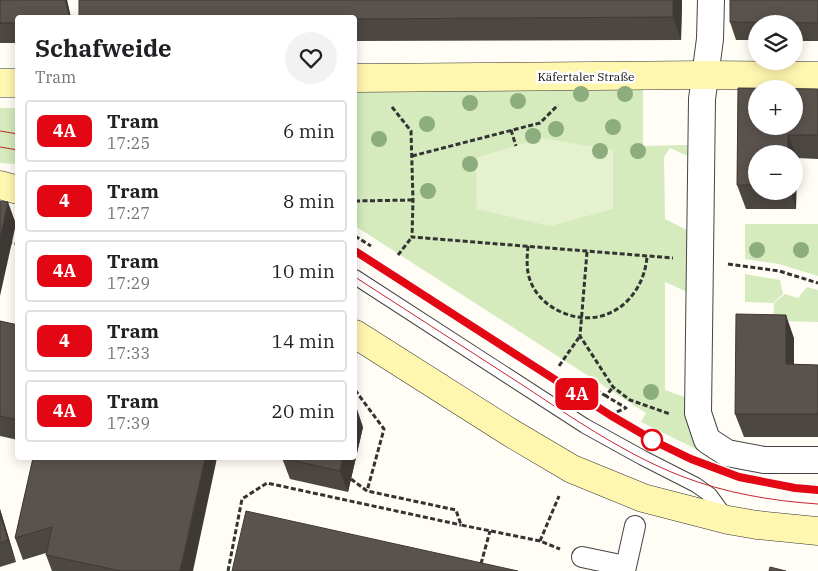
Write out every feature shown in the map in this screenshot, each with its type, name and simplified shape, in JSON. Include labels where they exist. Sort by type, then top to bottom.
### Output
[{"type":"main road","name":"Käfertaler Straße","points":[[357,78],[818,76]]},
{"type":"main road","points":[[0,83],[15,83]]},
{"type":"main road","points":[[0,185],[15,189]]},
{"type":"main road","points":[[357,335],[639,512],[818,531]]},
{"type":"street","points":[[710,0],[710,39],[702,99],[698,413],[707,440],[726,453],[764,460],[818,460]]},
{"type":"street","points":[[582,557],[625,569],[639,512]]},
{"type":"lane","points":[[357,278],[585,426],[696,485],[710,495],[728,520]]},
{"type":"path","points":[[390,77],[392,107],[411,131],[412,237],[398,256]]},
{"type":"path","points":[[412,156],[540,122],[560,102]]},
{"type":"path","points":[[511,130],[516,146]]},
{"type":"path","points":[[357,202],[413,200]]},
{"type":"path","points":[[357,237],[371,246]]},
{"type":"path","points":[[412,237],[647,257],[700,259],[778,271],[818,283]]},
{"type":"path","points":[[0,240],[15,243]]},
{"type":"path","points":[[528,246],[530,281],[538,294],[553,308],[564,314],[581,318],[602,316],[624,305],[640,285],[647,257]]},
{"type":"path","points":[[560,366],[580,336],[587,252]]},
{"type":"path","points":[[580,336],[613,387],[630,400],[670,414],[698,413]]},
{"type":"path","points":[[583,382],[606,396]]},
{"type":"path","points":[[357,393],[384,429],[367,491]]},
{"type":"path","points":[[351,479],[367,491],[456,510],[460,524]]},
{"type":"path","points":[[228,571],[242,499],[267,483],[540,541],[582,557]]},
{"type":"path","points":[[479,571],[490,530]]},
{"type":"green space","points":[[643,84],[643,146],[687,145],[688,156],[670,148],[664,157],[665,219],[687,230],[687,292],[665,282],[665,390],[687,398],[698,450],[641,422],[646,413],[357,227],[357,90]]},
{"type":"green space","points":[[0,108],[15,108],[15,164],[0,163]]},
{"type":"green space","points":[[541,138],[613,150],[613,209],[550,226],[477,209],[476,158]]},
{"type":"green space","points":[[745,224],[818,224],[818,276],[779,264],[745,259]]},
{"type":"green space","points":[[745,274],[780,280],[783,294],[773,303],[745,302]]},
{"type":"green space","points":[[807,287],[818,290],[818,322],[773,321],[774,303],[785,294],[798,298]]},
{"type":"building","points":[[0,0],[65,0],[69,15],[15,15],[15,23],[0,23]]},
{"type":"building","points":[[79,0],[673,0],[673,17],[357,19],[357,15],[79,15]]},
{"type":"building","points":[[730,0],[818,0],[818,23],[803,23],[803,15],[748,15],[748,22],[730,22]]},
{"type":"building","points":[[738,88],[748,88],[748,135],[788,135],[788,145],[748,145],[748,185],[737,185]]},
{"type":"building","points":[[803,89],[818,89],[818,135],[803,135]]},
{"type":"building","points":[[0,201],[8,202],[0,238]]},
{"type":"building","points":[[736,314],[786,315],[786,364],[818,365],[818,414],[735,414]]},
{"type":"building","points":[[0,321],[15,324],[15,419],[0,416]]},
{"type":"building","points":[[33,460],[205,460],[180,571],[121,571],[46,555],[52,527],[15,538]]},
{"type":"building","points":[[291,460],[343,460],[340,471]]},
{"type":"building","points":[[246,511],[518,571],[232,571]]},
{"type":"building","points":[[0,514],[8,540],[0,543]]},
{"type":"building","points":[[770,567],[786,571],[769,571]]},
{"type":"tram line","points":[[0,131],[15,134]]},
{"type":"tram line","points":[[0,147],[15,150]]},
{"type":"tram line","points":[[357,252],[610,415],[658,443],[691,459],[739,477],[795,488],[818,490]]},
{"type":"tram line","name":"4A","points":[[357,252],[610,415],[658,443],[691,459],[739,477],[795,488],[818,490]]},
{"type":"tram line","points":[[357,278],[581,423],[620,447],[660,467],[698,482],[732,492],[783,501],[818,504]]}]
